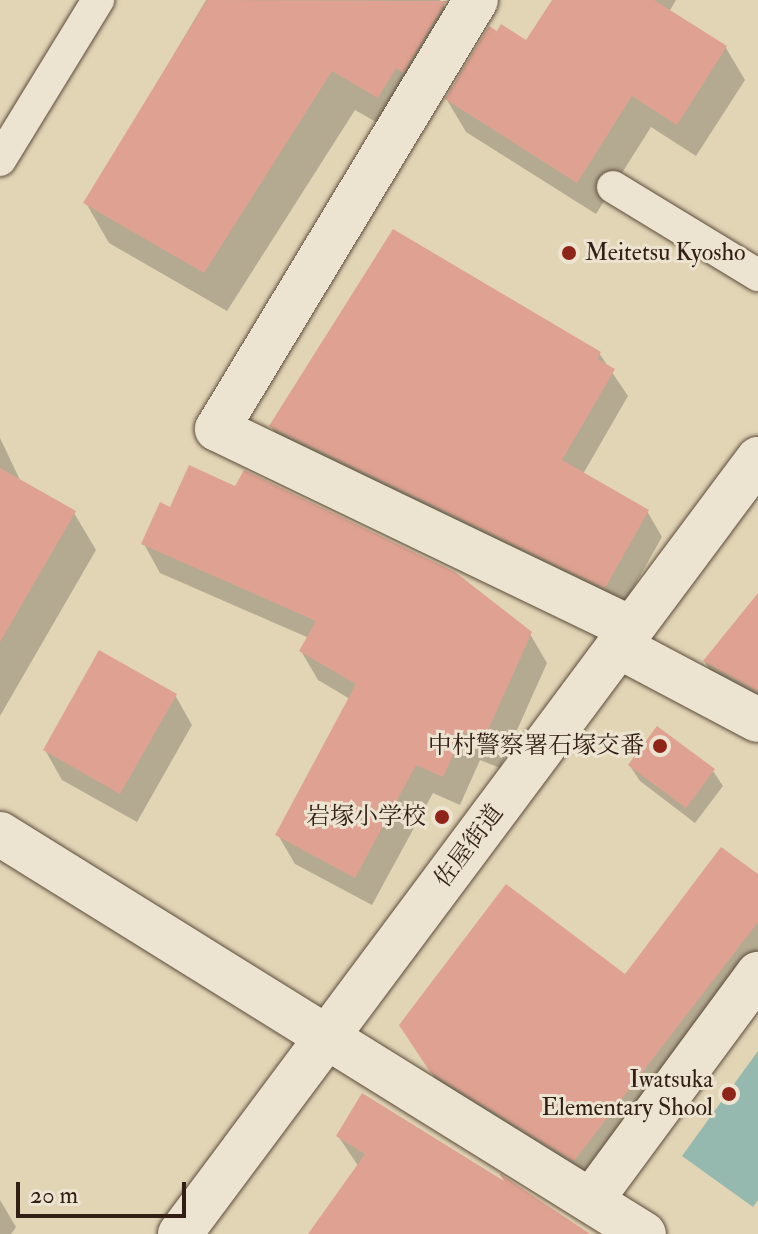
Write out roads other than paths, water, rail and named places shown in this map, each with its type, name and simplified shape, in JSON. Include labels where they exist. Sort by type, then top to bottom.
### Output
[{"type":"street","points":[[476,0],[217,429],[624,637],[758,720]]},
{"type":"street","name":"佐屋街道","points":[[180,1234],[758,459]]},
{"type":"street","points":[[0,834],[329,1033],[644,1234]]},
{"type":"street","points":[[592,1199],[758,974]]},
{"type":"lane","points":[[0,160],[98,0]]},
{"type":"lane","points":[[613,187],[758,275]]},
{"type":"water","points":[[758,1051],[758,1200],[753,1207],[682,1156]]},
{"type":"place","name":"Meitetsu Kyosho","points":[[569,253]]},
{"type":"place","name":"中村警察署石塚交番","points":[[660,746]]},
{"type":"place","name":"岩塚小学校","points":[[442,817]]},
{"type":"place","name":"Iwatsuka Elementary Shool","points":[[729,1094]]}]
